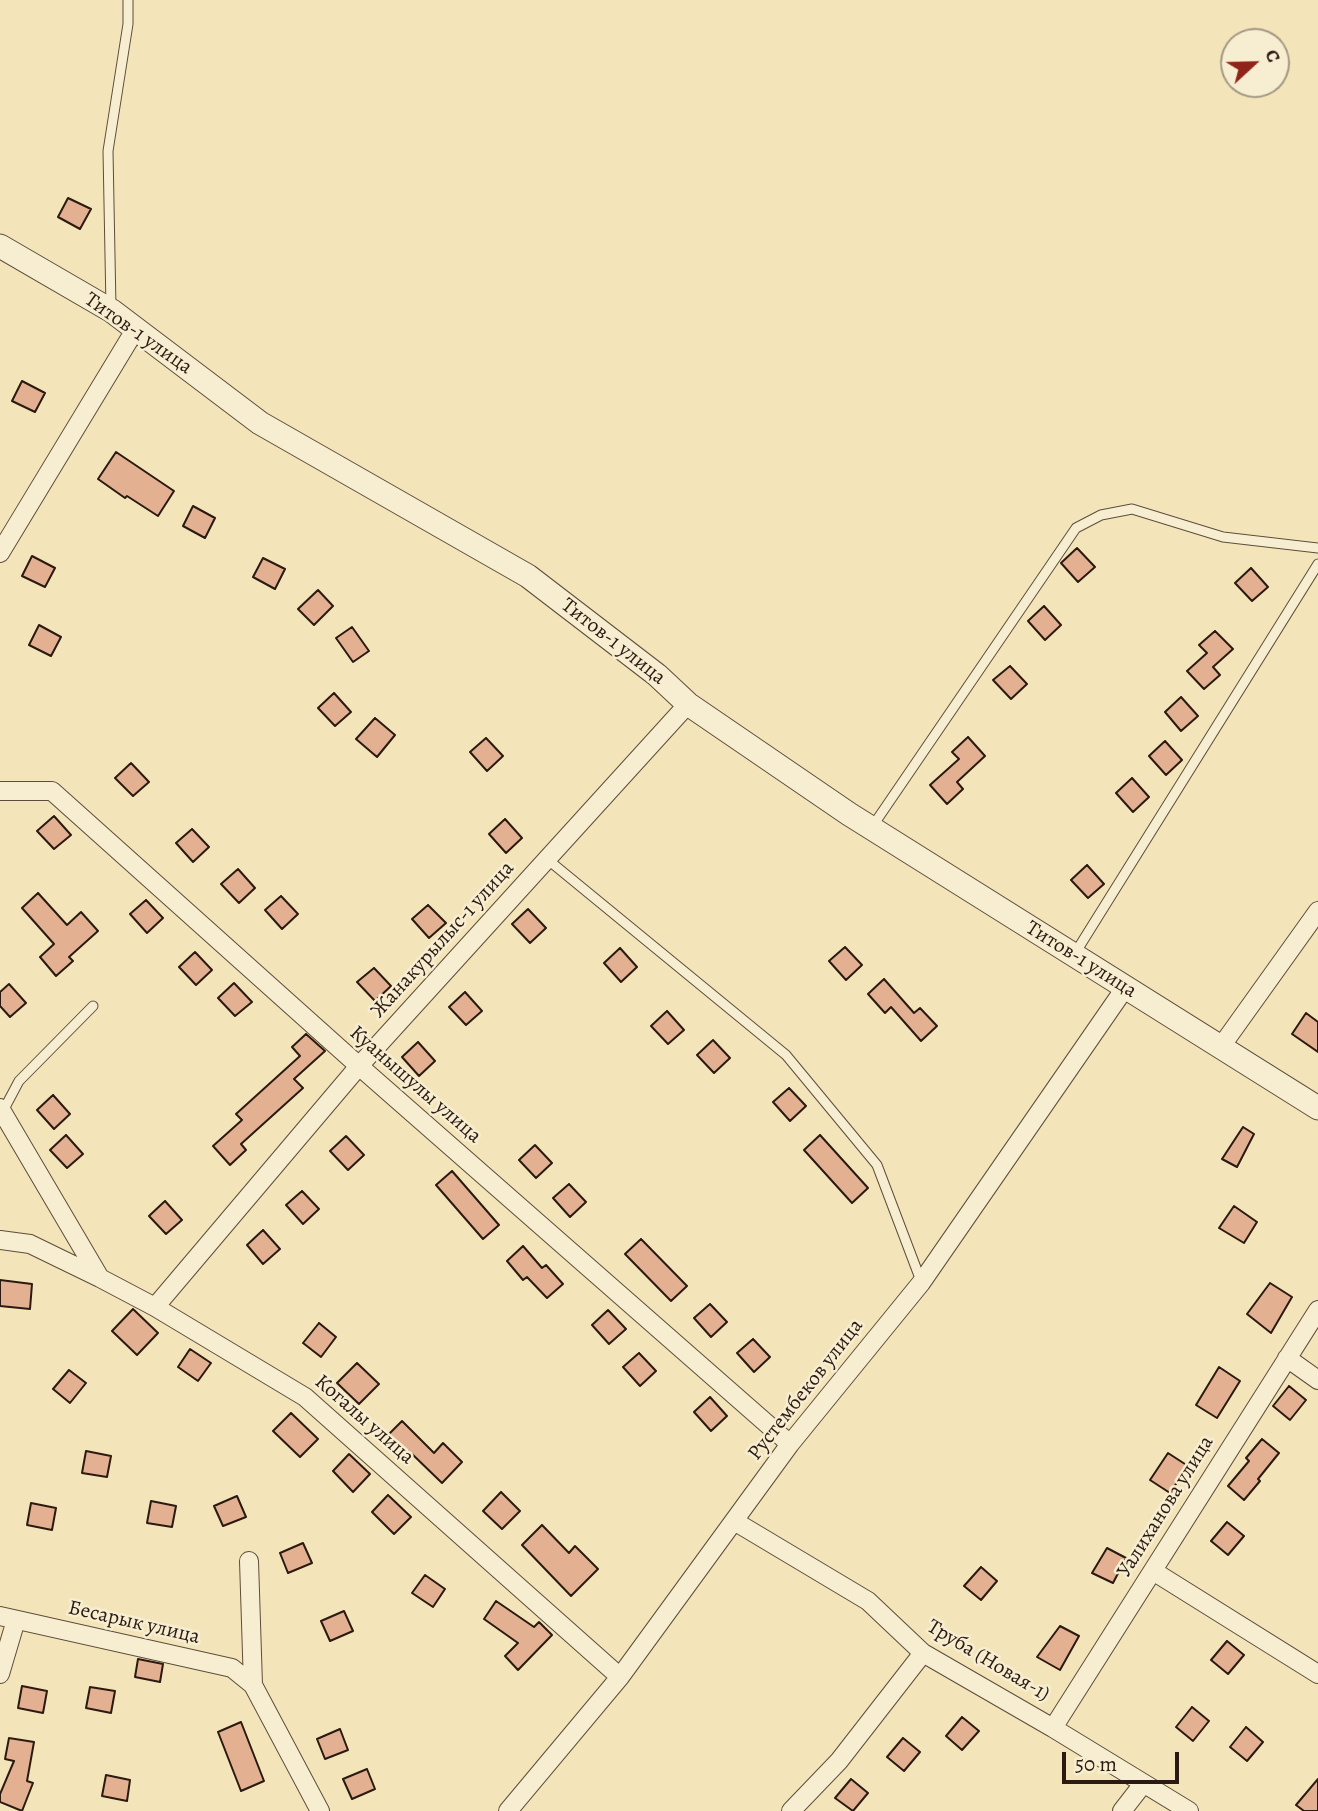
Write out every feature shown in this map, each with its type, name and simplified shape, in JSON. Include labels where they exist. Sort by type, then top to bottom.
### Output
[{"type":"street","name":"Титов-1 улица","points":[[0,246],[111,311],[260,423],[528,576],[657,675],[688,704],[871,828],[1318,1108]]},
{"type":"street","points":[[0,553],[135,330]]},
{"type":"street","name":"Жанакурылыс-1 улица","points":[[155,1307],[359,1066],[688,704]]},
{"type":"street","name":"Куанышулы улица","points":[[0,791],[52,791],[359,1066],[790,1444]]},
{"type":"street","points":[[1220,1048],[1318,911]]},
{"type":"street","name":"Рустембеков улица","points":[[508,1811],[620,1677],[790,1444],[921,1283],[1125,988]]},
{"type":"street","points":[[1,1113],[100,1278]]},
{"type":"street","name":"Когалы улица","points":[[0,1240],[30,1244],[100,1278],[155,1307],[305,1397],[620,1677]]},
{"type":"street","name":"Уалиханова улица","points":[[1053,1728],[1318,1310]]},
{"type":"street","points":[[1287,1358],[1318,1380]]},
{"type":"street","name":"Труба (Новая-1)","points":[[734,1521],[868,1601],[923,1653],[1189,1811]]},
{"type":"street","points":[[249,1561],[253,1685],[320,1811]]},
{"type":"street","points":[[1153,1571],[1318,1674]]},
{"type":"street","points":[[0,1674],[8,1618]]},
{"type":"street","name":"Бесарык улица","points":[[8,1618],[232,1668],[253,1685]]},
{"type":"street","points":[[791,1811],[839,1760],[923,1653]]},
{"type":"street","points":[[1122,1811],[1143,1784]]},
{"type":"lane","points":[[111,311],[108,151],[128,24],[128,0]]},
{"type":"lane","points":[[871,828],[1076,528],[1101,515],[1132,509],[1223,537],[1318,548]]},
{"type":"lane","points":[[1074,956],[1318,564]]},
{"type":"lane","points":[[547,859],[786,1055],[877,1165],[921,1283]]},
{"type":"lane","points":[[1,1113],[19,1081],[93,1006]]},
{"type":"building","points":[[68,198],[91,209],[80,229],[58,217]]},
{"type":"building","points":[[22,381],[45,393],[35,412],[12,401]]},
{"type":"building","points":[[116,452],[174,491],[158,516],[98,479]]},
{"type":"building","points":[[193,506],[215,518],[205,538],[183,526]]},
{"type":"building","points":[[1077,548],[1095,567],[1078,582],[1061,563]]},
{"type":"building","points":[[32,556],[55,568],[45,587],[22,576]]},
{"type":"building","points":[[263,558],[285,569],[275,589],[253,577]]},
{"type":"building","points":[[1251,568],[1268,587],[1252,601],[1235,583]]},
{"type":"building","points":[[318,590],[333,606],[314,625],[298,609]]},
{"type":"building","points":[[1044,606],[1061,625],[1045,640],[1028,621]]},
{"type":"building","points":[[39,625],[61,637],[51,656],[29,645]]},
{"type":"building","points":[[352,627],[369,651],[353,662],[336,638]]},
{"type":"building","points":[[1215,631],[1233,649],[1213,667],[1220,675],[1204,689],[1187,671],[1207,653],[1199,645]]},
{"type":"building","points":[[1010,666],[1027,684],[1011,699],[993,680]]},
{"type":"building","points":[[334,693],[351,712],[335,726],[318,708]]},
{"type":"building","points":[[1181,697],[1198,716],[1181,731],[1165,712]]},
{"type":"building","points":[[375,718],[395,735],[377,757],[356,739]]},
{"type":"building","points":[[968,737],[985,756],[957,782],[963,789],[947,804],[930,785],[959,759],[952,752]]},
{"type":"building","points":[[486,738],[503,756],[487,771],[470,752]]},
{"type":"building","points":[[1165,741],[1182,760],[1166,775],[1149,756]]},
{"type":"building","points":[[131,763],[149,782],[133,796],[115,778]]},
{"type":"building","points":[[1132,778],[1149,797],[1133,812],[1116,793]]},
{"type":"building","points":[[54,816],[71,835],[54,849],[37,831]]},
{"type":"building","points":[[505,819],[522,838],[506,853],[489,834]]},
{"type":"building","points":[[192,829],[209,847],[193,862],[176,843]]},
{"type":"building","points":[[1087,865],[1104,884],[1088,898],[1071,880]]},
{"type":"building","points":[[238,869],[255,888],[239,903],[221,884]]},
{"type":"building","points":[[38,893],[67,925],[81,912],[98,931],[69,957],[73,961],[56,976],[40,957],[54,944],[22,908]]},
{"type":"building","points":[[281,896],[298,914],[282,929],[265,910]]},
{"type":"building","points":[[146,900],[163,918],[147,933],[130,914]]},
{"type":"building","points":[[428,905],[446,923],[429,938],[412,919]]},
{"type":"building","points":[[528,909],[546,928],[530,943],[512,924]]},
{"type":"building","points":[[845,947],[862,965],[846,980],[829,961]]},
{"type":"building","points":[[620,948],[637,967],[621,982],[604,963]]},
{"type":"building","points":[[195,952],[212,970],[196,985],[179,967]]},
{"type":"building","points":[[374,968],[391,986],[375,1001],[357,982]]},
{"type":"building","points":[[884,979],[914,1013],[920,1008],[937,1026],[921,1041],[891,1007],[885,1013],[868,994]]},
{"type":"building","points":[[234,983],[252,1002],[235,1016],[218,998]]},
{"type":"building","points":[[9,984],[26,1003],[10,1017],[0,1006],[0,992]]},
{"type":"building","points":[[465,992],[482,1011],[466,1025],[449,1007]]},
{"type":"building","points":[[667,1011],[684,1030],[668,1044],[651,1026]]},
{"type":"building","points":[[1306,1013],[1318,1022],[1318,1052],[1292,1034]]},
{"type":"building","points":[[306,1034],[325,1051],[294,1079],[303,1088],[241,1144],[246,1150],[230,1165],[213,1146],[242,1120],[236,1114],[300,1056],[292,1047]]},
{"type":"building","points":[[713,1040],[730,1058],[714,1073],[697,1055]]},
{"type":"building","points":[[418,1042],[435,1061],[419,1076],[402,1057]]},
{"type":"building","points":[[789,1088],[806,1106],[790,1121],[773,1102]]},
{"type":"building","points":[[53,1095],[70,1114],[54,1129],[37,1110]]},
{"type":"building","points":[[1243,1127],[1254,1134],[1237,1167],[1222,1159]]},
{"type":"building","points":[[66,1135],[83,1154],[67,1168],[50,1150]]},
{"type":"building","points":[[820,1135],[868,1188],[852,1203],[804,1150]]},
{"type":"building","points":[[346,1136],[364,1155],[348,1170],[330,1151]]},
{"type":"building","points":[[535,1145],[552,1163],[536,1178],[519,1160]]},
{"type":"building","points":[[452,1171],[499,1225],[483,1239],[436,1185]]},
{"type":"building","points":[[569,1184],[586,1202],[570,1217],[553,1198]]},
{"type":"building","points":[[302,1191],[319,1209],[303,1224],[286,1205]]},
{"type":"building","points":[[165,1201],[182,1220],[166,1234],[149,1216]]},
{"type":"building","points":[[1234,1206],[1257,1222],[1244,1243],[1219,1228]]},
{"type":"building","points":[[263,1230],[280,1249],[263,1264],[247,1245]]},
{"type":"building","points":[[641,1239],[687,1286],[671,1301],[625,1254]]},
{"type":"building","points":[[523,1246],[542,1268],[546,1265],[563,1284],[547,1298],[527,1277],[523,1280],[507,1261]]},
{"type":"building","points":[[0,1280],[32,1284],[30,1309],[0,1306]]},
{"type":"building","points":[[1270,1283],[1292,1297],[1271,1333],[1247,1314]]},
{"type":"building","points":[[710,1304],[727,1322],[711,1337],[694,1318]]},
{"type":"building","points":[[133,1309],[158,1333],[137,1355],[112,1331]]},
{"type":"building","points":[[608,1310],[626,1329],[609,1344],[592,1325]]},
{"type":"building","points":[[319,1323],[336,1337],[321,1357],[303,1343]]},
{"type":"building","points":[[753,1339],[770,1357],[754,1372],[737,1353]]},
{"type":"building","points":[[190,1349],[211,1363],[198,1381],[178,1367]]},
{"type":"building","points":[[639,1353],[656,1371],[640,1386],[623,1367]]},
{"type":"building","points":[[357,1363],[379,1384],[359,1404],[337,1383]]},
{"type":"building","points":[[1219,1367],[1240,1381],[1217,1418],[1196,1405]]},
{"type":"building","points":[[69,1370],[86,1383],[70,1403],[53,1389]]},
{"type":"building","points":[[1289,1386],[1306,1400],[1290,1420],[1273,1406]]},
{"type":"building","points":[[710,1397],[727,1416],[711,1431],[694,1412]]},
{"type":"building","points":[[291,1413],[318,1439],[300,1457],[273,1431]]},
{"type":"building","points":[[402,1421],[434,1453],[443,1443],[462,1462],[442,1483],[411,1453],[407,1458],[386,1437]]},
{"type":"building","points":[[1262,1439],[1279,1453],[1244,1500],[1228,1486],[1249,1461],[1246,1458]]},
{"type":"building","points":[[86,1451],[111,1456],[107,1477],[82,1473]]},
{"type":"building","points":[[1168,1453],[1188,1466],[1170,1493],[1150,1480]]},
{"type":"building","points":[[349,1454],[370,1474],[353,1492],[333,1471]]},
{"type":"building","points":[[501,1492],[520,1511],[502,1529],[483,1511]]},
{"type":"building","points":[[388,1495],[411,1517],[394,1534],[372,1512]]},
{"type":"building","points":[[237,1496],[246,1517],[223,1526],[214,1506]]},
{"type":"building","points":[[151,1501],[176,1506],[172,1527],[147,1523]]},
{"type":"building","points":[[31,1503],[56,1508],[52,1530],[27,1525]]},
{"type":"building","points":[[1227,1522],[1244,1536],[1228,1555],[1211,1541]]},
{"type":"building","points":[[542,1525],[569,1553],[575,1546],[598,1569],[571,1596],[522,1545]]},
{"type":"building","points":[[303,1543],[312,1563],[288,1573],[280,1553]]},
{"type":"building","points":[[1107,1548],[1126,1558],[1113,1583],[1092,1573]]},
{"type":"building","points":[[981,1567],[997,1581],[981,1600],[964,1586]]},
{"type":"building","points":[[425,1575],[445,1589],[433,1607],[412,1593]]},
{"type":"building","points":[[496,1601],[534,1627],[539,1622],[552,1635],[518,1670],[505,1656],[518,1643],[484,1619]]},
{"type":"building","points":[[344,1611],[353,1631],[330,1641],[321,1621]]},
{"type":"building","points":[[1060,1626],[1079,1636],[1060,1670],[1037,1657]]},
{"type":"building","points":[[1227,1641],[1244,1655],[1228,1674],[1211,1660]]},
{"type":"building","points":[[138,1659],[163,1664],[160,1682],[135,1677]]},
{"type":"building","points":[[22,1686],[47,1691],[43,1713],[18,1708]]},
{"type":"building","points":[[90,1687],[115,1691],[111,1713],[86,1708]]},
{"type":"building","points":[[1192,1707],[1209,1721],[1193,1741],[1176,1727]]},
{"type":"building","points":[[962,1717],[979,1731],[962,1750],[946,1736]]},
{"type":"building","points":[[241,1722],[264,1781],[241,1791],[218,1732]]},
{"type":"building","points":[[1246,1727],[1263,1742],[1247,1761],[1230,1747]]},
{"type":"building","points":[[340,1729],[348,1750],[325,1759],[317,1739]]},
{"type":"building","points":[[9,1738],[34,1742],[27,1781],[33,1783],[22,1811],[0,1802],[0,1794],[14,1761],[5,1759]]},
{"type":"building","points":[[903,1738],[920,1752],[904,1771],[887,1757]]},
{"type":"building","points":[[367,1769],[375,1789],[352,1799],[343,1779]]},
{"type":"building","points":[[106,1775],[130,1780],[127,1801],[102,1796]]},
{"type":"building","points":[[851,1779],[868,1793],[853,1811],[835,1798]]},
{"type":"building","points":[[1318,1779],[1318,1811],[1304,1811],[1296,1805]]}]
